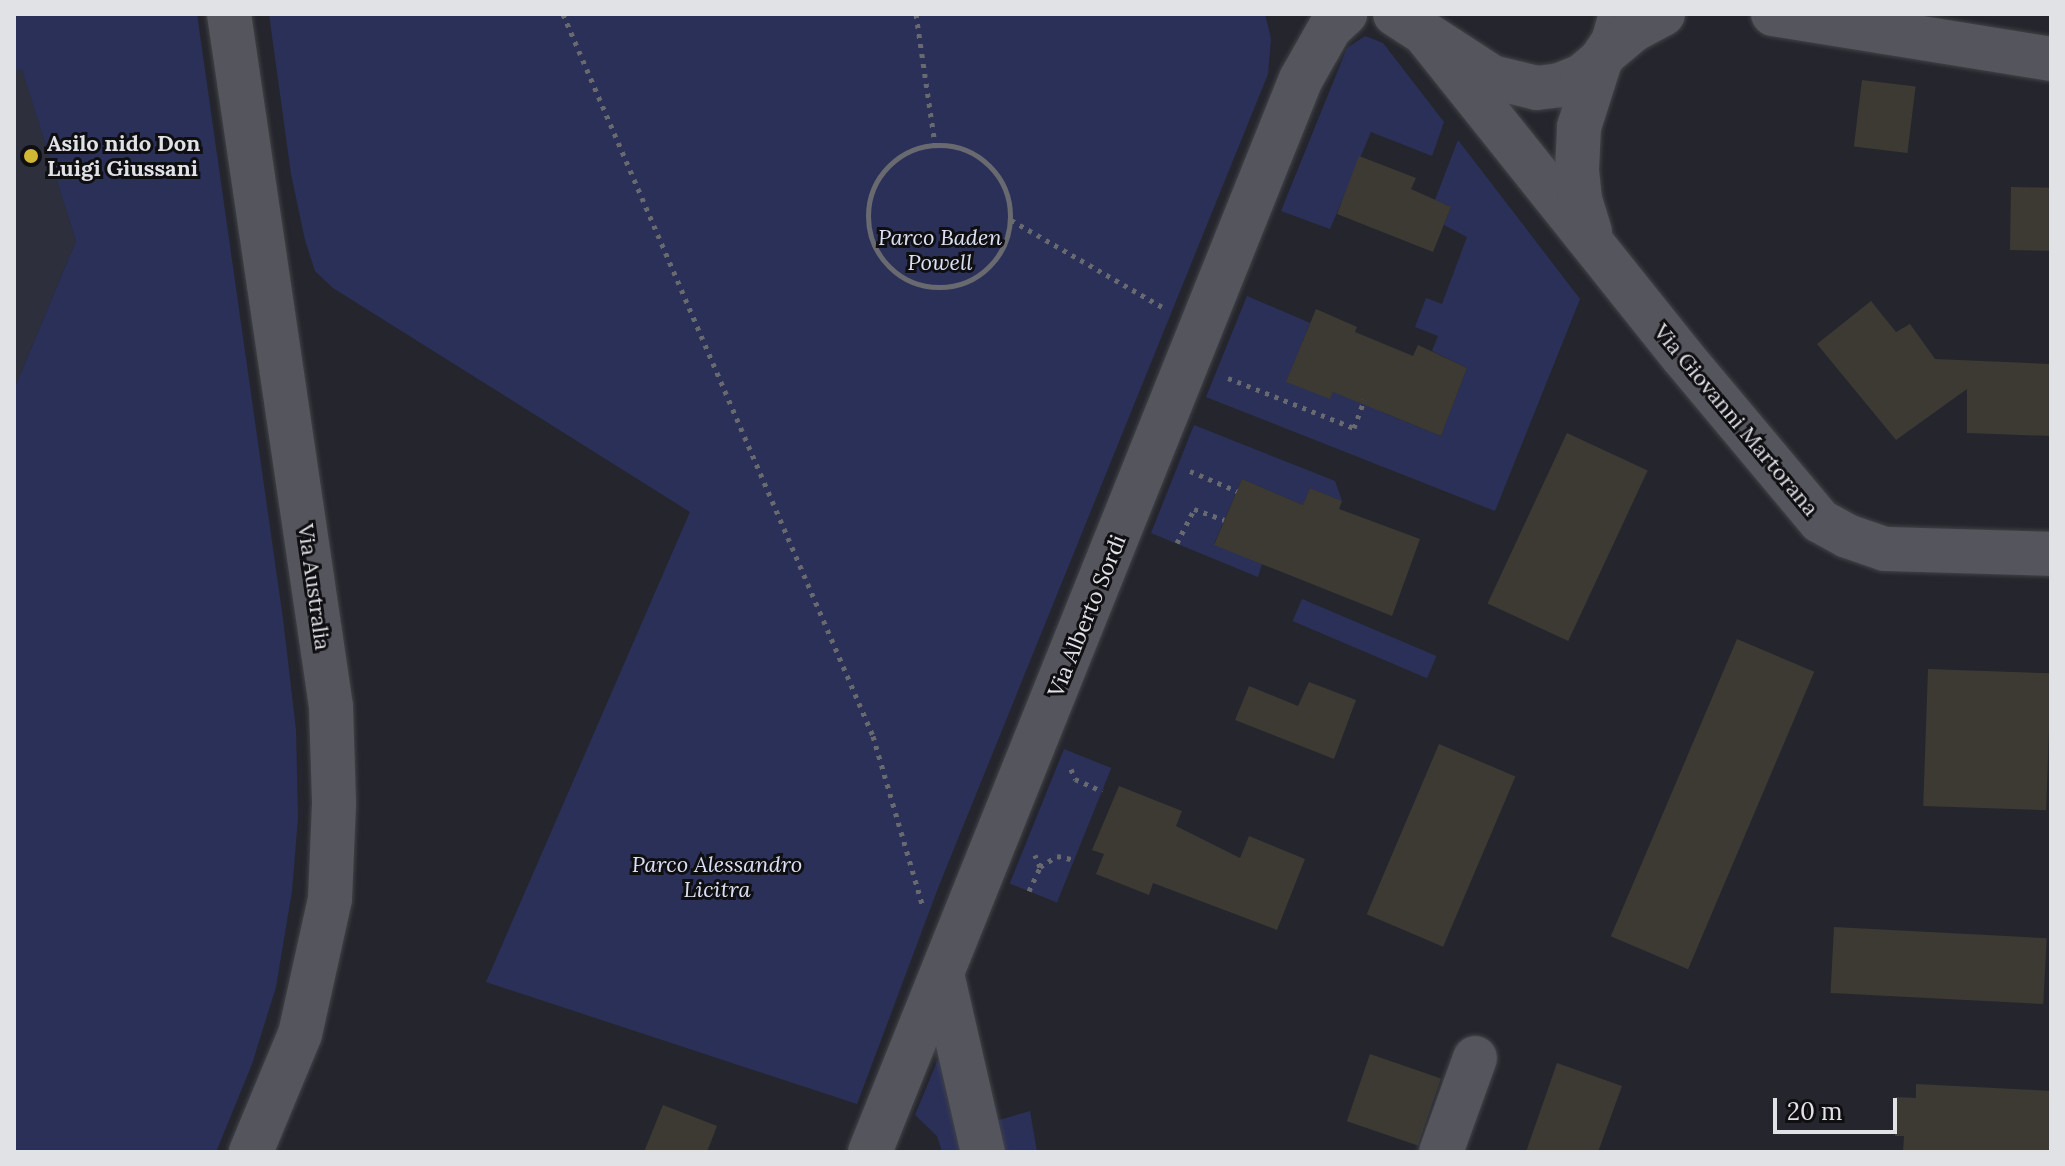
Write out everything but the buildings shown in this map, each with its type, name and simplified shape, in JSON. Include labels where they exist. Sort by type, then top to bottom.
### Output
[{"type":"street","name":"Via Australia","points":[[229,14],[331,706],[334,804],[330,899],[300,1034],[251,1152]]},
{"type":"street","name":"Via Alberto Sordi","points":[[1301,79],[1304,14]]},
{"type":"street","name":"Via Alberto Sordi","points":[[870,1152],[943,978],[1301,79],[1330,28],[1345,14]]},
{"type":"street","points":[[1410,24],[1492,77],[1537,88],[1560,85],[1582,76],[1609,42],[1663,14]]},
{"type":"street","points":[[1773,14],[2051,59]]},
{"type":"street","name":"Via Giovanni Martorana","points":[[1410,24],[1820,521],[1885,549],[2051,554]]},
{"type":"street","points":[[1594,245],[1580,199],[1577,170],[1579,127],[1609,42]]},
{"type":"street","points":[[943,978],[983,1152]]},
{"type":"street","points":[[1441,1152],[1475,1058]]},
{"type":"path","points":[[563,14],[873,736],[943,978]]},
{"type":"path","points":[[916,14],[935,144]]},
{"type":"path","points":[[935,144],[960,148],[982,158],[999,176],[1007,195],[1011,220],[1002,251],[986,270],[966,282],[941,287],[911,282],[890,269],[873,246],[867,222],[869,197],[876,180],[892,161],[911,149],[935,144]]},
{"type":"path","points":[[1011,220],[1171,313]]},
{"type":"path","points":[[1215,373],[1354,428],[1364,400]]},
{"type":"path","points":[[1178,466],[1237,491]]},
{"type":"path","points":[[1177,543],[1194,509],[1224,520]]},
{"type":"path","points":[[1069,765],[1075,779],[1102,791]]},
{"type":"path","points":[[1040,867],[1057,856],[1076,860]]},
{"type":"shaded area","name":"Asilo nido Don Luigi Giussani","points":[[22,68],[76,241],[14,390],[14,71]]},
{"type":"green space","points":[[14,14],[197,14],[283,619],[296,730],[298,818],[292,891],[276,987],[252,1064],[216,1152],[14,1152],[14,390],[76,241],[22,69],[14,71]]},
{"type":"green space","points":[[269,14],[1265,14],[1271,39],[1268,74],[938,888],[857,1104],[486,982],[690,512],[333,288],[315,271],[291,174]]},
{"type":"green space","points":[[1365,36],[1383,43],[1444,122],[1432,156],[1371,132],[1330,229],[1281,211],[1347,48]]},
{"type":"green space","points":[[1458,140],[1580,299],[1495,511],[1206,397],[1247,296],[1310,323],[1287,381],[1330,398],[1336,386],[1353,392],[1384,413],[1441,436],[1467,368],[1432,351],[1438,336],[1415,327],[1426,298],[1442,304],[1467,237],[1444,225],[1451,207],[1435,200]]},
{"type":"green space","points":[[1194,425],[1335,481],[1342,501],[1310,488],[1303,505],[1242,479],[1214,544],[1262,564],[1258,577],[1151,533]]},
{"type":"green space","points":[[1302,599],[1436,656],[1427,678],[1293,621]]},
{"type":"green space","points":[[1064,749],[1111,768],[1057,903],[1010,883]]},
{"type":"green space","points":[[939,1057],[963,1152],[942,1152],[937,1136],[915,1115]]},
{"type":"green space","points":[[1030,1111],[1037,1152],[1002,1152],[996,1121]]},
{"type":"place","name":"Asilo nido Don Luigi Giussani","points":[[31,156]]},
{"type":"park label","name":"Parco Baden Powell","points":[[940,250]]},
{"type":"park label","name":"Parco Alessandro Licitra","points":[[717,876]]}]
